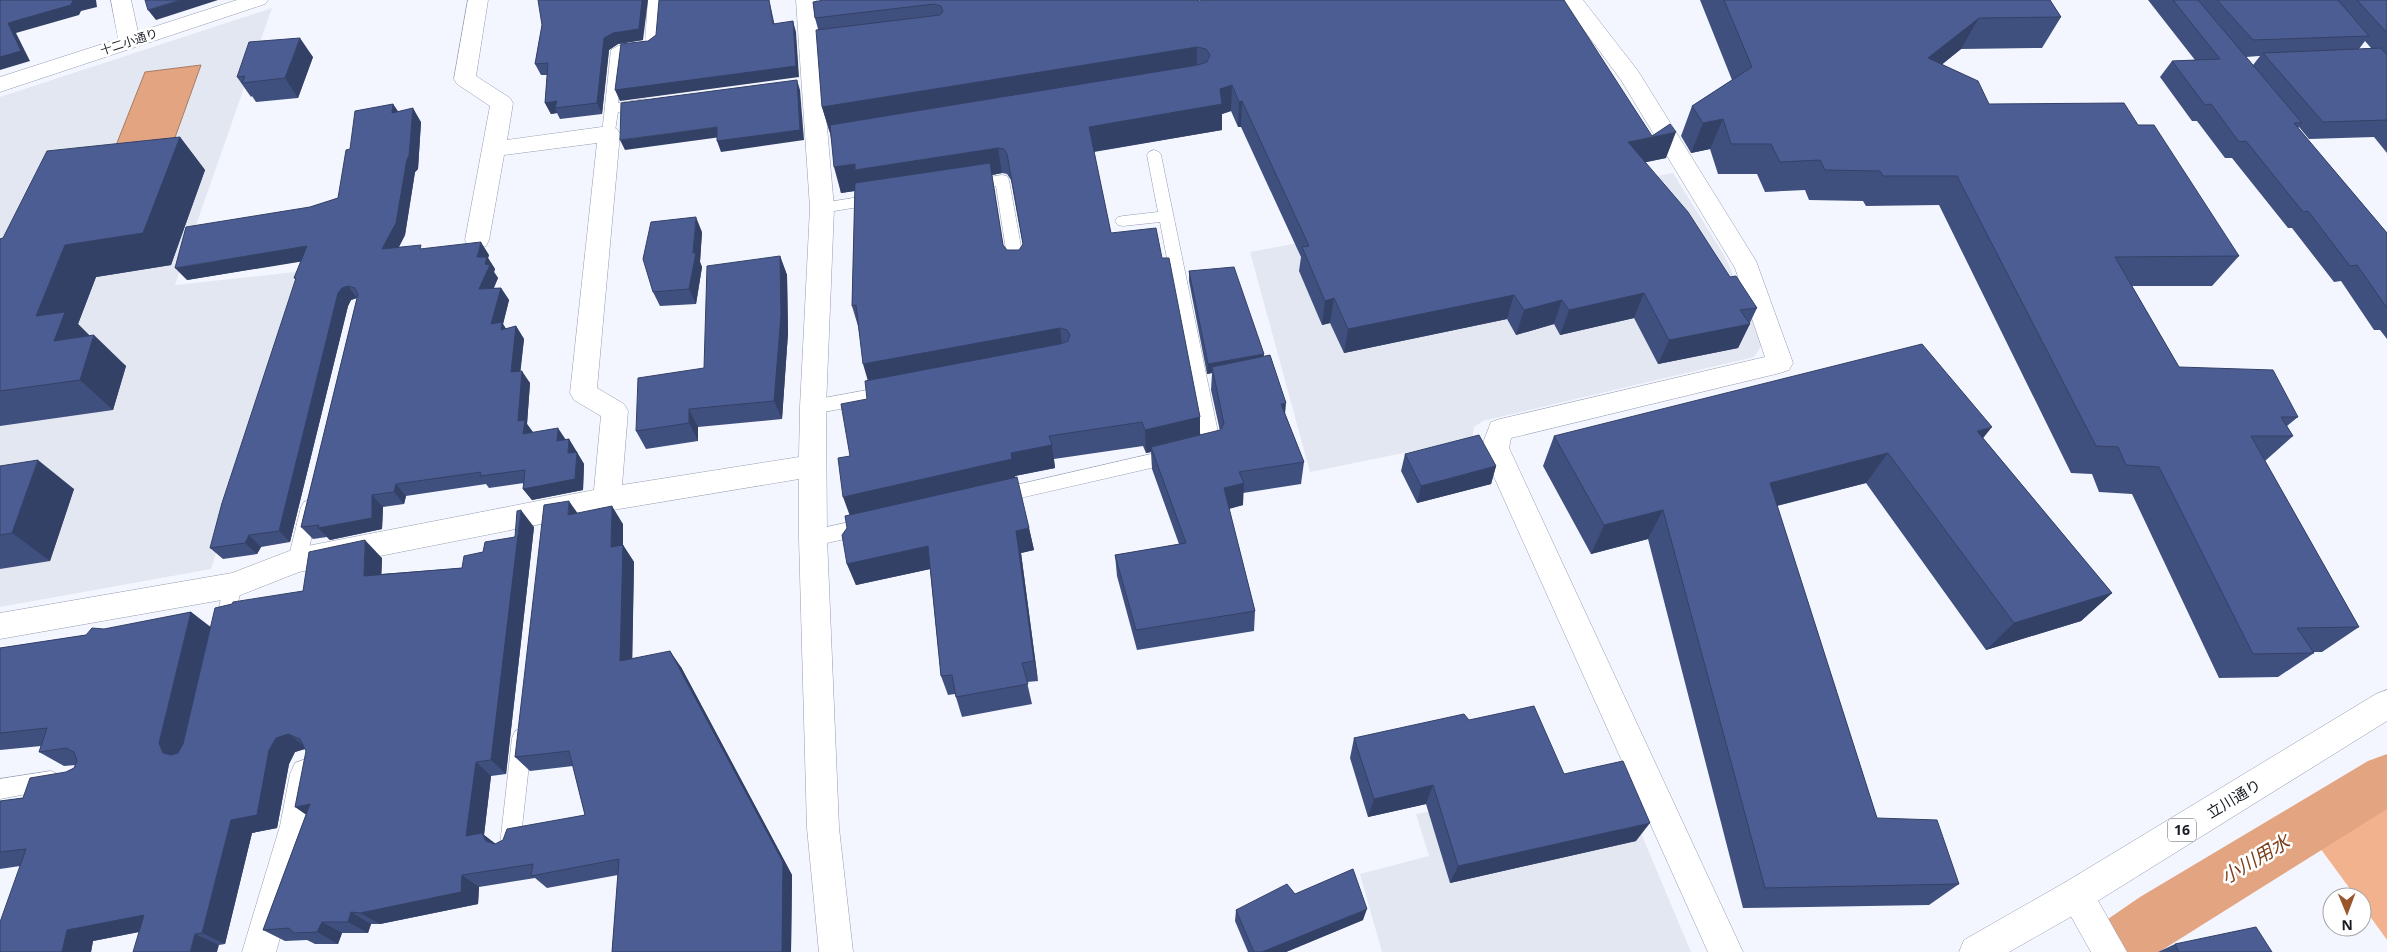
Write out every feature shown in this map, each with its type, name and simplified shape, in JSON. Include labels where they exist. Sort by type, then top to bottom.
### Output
[{"type":"street","points":[[121,0],[129,42]]},
{"type":"street","name":"十二小通り","points":[[0,85],[258,0]]},
{"type":"street","points":[[477,240],[502,103],[465,80],[478,0]]},
{"type":"street","points":[[806,0],[816,50],[807,82],[827,142],[822,208],[813,407],[813,538],[824,828],[836,952]]},
{"type":"street","points":[[1572,0],[1630,76],[1747,267],[1780,363],[1500,430],[1496,448],[1726,952]]},
{"type":"street","points":[[494,148],[609,134],[583,393],[615,411],[607,499]]},
{"type":"street","points":[[0,626],[233,585],[297,560],[546,521],[607,499],[813,466]]},
{"type":"street","name":"立川通り","points":[[1976,952],[2076,895],[2387,704]]},
{"type":"street","points":[[259,952],[296,826],[307,765]]},
{"type":"street","points":[[2076,895],[2110,952]]},
{"type":"lane","points":[[609,134],[618,50],[652,46],[655,0]]},
{"type":"lane","points":[[612,108],[659,102]]},
{"type":"lane","points":[[984,499],[1212,447],[1154,155]]},
{"type":"lane","points":[[955,187],[1002,180],[1017,269]]},
{"type":"lane","points":[[822,208],[888,198]]},
{"type":"lane","points":[[1123,221],[1166,216]]},
{"type":"lane","points":[[1200,384],[1219,380]]},
{"type":"lane","points":[[813,407],[909,389]]},
{"type":"lane","points":[[297,560],[313,494]]},
{"type":"lane","points":[[813,538],[879,523]]},
{"type":"lane","points":[[220,642],[233,585]]},
{"type":"lane","points":[[510,845],[524,718]]},
{"type":"lane","points":[[0,789],[72,777]]},
{"type":"shaded area","points":[[272,8],[175,285],[305,271],[211,569],[0,607],[0,97]]},
{"type":"shaded area","points":[[201,65],[172,146],[113,153],[145,72]]},
{"type":"shaded area","points":[[1673,173],[1724,255],[1764,342],[1754,357],[1483,421],[1474,427],[1472,439],[1310,472],[1250,252]]},
{"type":"shaded area","points":[[1617,776],[1691,952],[1382,952],[1360,874],[1429,856],[1416,814]]},
{"type":"shaded area","points":[[2387,808],[2387,940],[2372,919],[2372,887],[2349,887],[2320,848]]},
{"type":"building","points":[[0,0],[73,0],[71,5],[8,23],[21,51],[0,57]]},
{"type":"building","points":[[145,0],[180,0],[148,10]]},
{"type":"building","points":[[538,0],[642,0],[639,29],[613,33],[604,38],[597,103],[555,108],[557,101],[545,103],[548,63],[535,64],[542,25]]},
{"type":"building","points":[[659,0],[769,0],[773,24],[793,21],[796,66],[615,90],[621,44],[648,41],[656,35]]},
{"type":"building","points":[[824,0],[1564,0],[1652,136],[1670,124],[1676,132],[1628,142],[1688,212],[1730,277],[1736,276],[1757,308],[1740,310],[1750,324],[1669,340],[1644,293],[1569,310],[1562,300],[1524,310],[1514,295],[1348,329],[1334,298],[1325,301],[1302,247],[1309,246],[1242,101],[1239,102],[1232,85],[1220,89],[1222,104],[1089,127],[1111,233],[1156,228],[1162,258],[1169,258],[1200,417],[1145,430],[1142,422],[1049,436],[1052,445],[1011,453],[1012,459],[843,497],[838,458],[850,456],[841,404],[867,399],[865,381],[1060,344],[1068,341],[1070,335],[1067,330],[1060,328],[863,364],[856,305],[852,306],[855,183],[990,163],[1003,245],[1007,250],[1019,250],[1023,244],[1007,154],[1004,149],[998,148],[855,170],[855,164],[834,167],[830,125],[1198,65],[1207,62],[1210,55],[1206,49],[1197,47],[822,107],[816,30],[940,15],[943,11],[941,6],[934,4],[815,18],[813,2]]},
{"type":"building","points":[[1724,0],[2050,0],[2061,17],[1979,18],[1928,58],[1978,81],[1989,104],[2124,103],[2138,125],[2154,125],[2239,256],[2115,257],[2179,367],[2273,370],[2298,417],[2281,417],[2293,436],[2251,436],[2359,627],[2297,628],[2314,653],[2253,654],[2159,467],[2126,465],[2118,447],[2096,446],[1957,176],[1883,176],[1880,171],[1825,170],[1820,160],[1780,162],[1771,144],[1731,144],[1723,119],[1703,123],[1692,106],[1752,67]]},
{"type":"building","points":[[2173,0],[2198,0],[2302,123],[2294,123],[2387,233],[2387,308],[2357,265],[2350,266],[2308,211],[2303,212],[2246,141],[2239,142],[2211,104],[2205,105],[2172,61],[2220,59]]},
{"type":"building","points":[[2217,0],[2338,0],[2369,36],[2253,40]]},
{"type":"building","points":[[2357,0],[2387,0],[2387,33]]},
{"type":"building","points":[[300,38],[285,78],[242,83],[245,76],[237,77],[249,42]]},
{"type":"building","points":[[2381,48],[2387,55],[2387,120],[2323,122],[2263,53]]},
{"type":"building","points":[[797,80],[800,130],[717,141],[717,127],[620,140],[621,103]]},
{"type":"building","points":[[393,104],[392,113],[413,108],[409,156],[396,223],[382,249],[421,245],[420,249],[481,242],[477,257],[487,257],[485,264],[490,265],[479,289],[501,288],[491,324],[502,322],[501,330],[516,326],[511,372],[522,371],[518,421],[525,420],[523,434],[558,428],[557,441],[569,439],[568,453],[577,452],[575,479],[523,489],[525,470],[480,476],[481,472],[396,484],[394,492],[372,495],[372,518],[318,528],[319,525],[301,527],[358,294],[355,288],[348,286],[342,288],[338,293],[279,531],[249,535],[245,543],[210,548],[222,503],[296,278],[294,278],[307,246],[175,268],[186,227],[310,207],[338,198],[346,150],[350,149],[355,111]]},
{"type":"building","points":[[180,137],[143,233],[65,245],[36,316],[65,312],[54,341],[94,335],[80,380],[0,391],[0,239],[3,238],[47,151]]},
{"type":"building","points":[[696,217],[693,253],[696,253],[689,289],[653,292],[643,259],[651,222]]},
{"type":"building","points":[[780,256],[781,315],[774,401],[689,409],[689,423],[636,431],[638,378],[704,368],[707,266]]},
{"type":"building","points":[[1234,267],[1264,354],[1208,364],[1189,271]]},
{"type":"building","points":[[1922,344],[1992,427],[1977,431],[2112,593],[2014,623],[1888,453],[1770,483],[1877,818],[1937,820],[1959,884],[1765,888],[1663,510],[1604,525],[1554,436]]},
{"type":"building","points":[[1270,355],[1286,403],[1281,404],[1304,462],[1239,472],[1244,483],[1224,488],[1255,611],[1136,630],[1115,555],[1186,543],[1151,447],[1220,430],[1224,424],[1212,367]]},
{"type":"building","points":[[1479,435],[1496,466],[1421,486],[1405,454]]},
{"type":"building","points":[[38,460],[12,533],[0,535],[0,466]]},
{"type":"building","points":[[1017,477],[1029,528],[1016,531],[1034,661],[1022,663],[1028,684],[956,697],[952,675],[941,676],[928,546],[847,564],[842,535],[847,528],[845,516]]},
{"type":"building","points":[[569,501],[568,515],[612,506],[611,547],[623,545],[620,661],[670,651],[783,862],[782,952],[612,952],[619,859],[531,876],[533,864],[462,875],[461,892],[360,913],[351,912],[348,922],[322,922],[317,932],[294,933],[289,928],[263,930],[310,804],[295,807],[306,751],[300,739],[288,734],[276,738],[269,750],[257,815],[231,820],[202,933],[195,934],[190,952],[133,952],[144,915],[67,930],[62,952],[0,952],[0,922],[26,849],[0,852],[0,801],[23,798],[30,778],[66,772],[74,768],[77,761],[74,752],[66,748],[39,752],[47,728],[0,733],[0,648],[86,635],[92,628],[104,629],[191,612],[159,743],[163,753],[171,755],[178,753],[183,744],[215,608],[232,604],[233,602],[303,591],[309,552],[365,540],[364,576],[462,568],[464,556],[483,552],[485,542],[515,537],[517,511],[521,510],[491,760],[476,762],[466,836],[482,833],[486,841],[495,844],[503,840],[507,829],[585,815],[569,751],[515,757],[544,505]]},
{"type":"building","points":[[1534,706],[1564,774],[1623,761],[1650,823],[1458,866],[1433,785],[1374,799],[1354,738],[1464,714],[1469,720]]},
{"type":"building","points":[[1353,869],[1367,909],[1262,952],[1254,952],[1236,910],[1287,884],[1295,894]]},
{"type":"building","points":[[2256,927],[2272,952],[2179,952],[2175,944]]},
{"type":"waterway","name":"小川用水","points":[[2125,941],[2160,917],[2387,779]]}]
